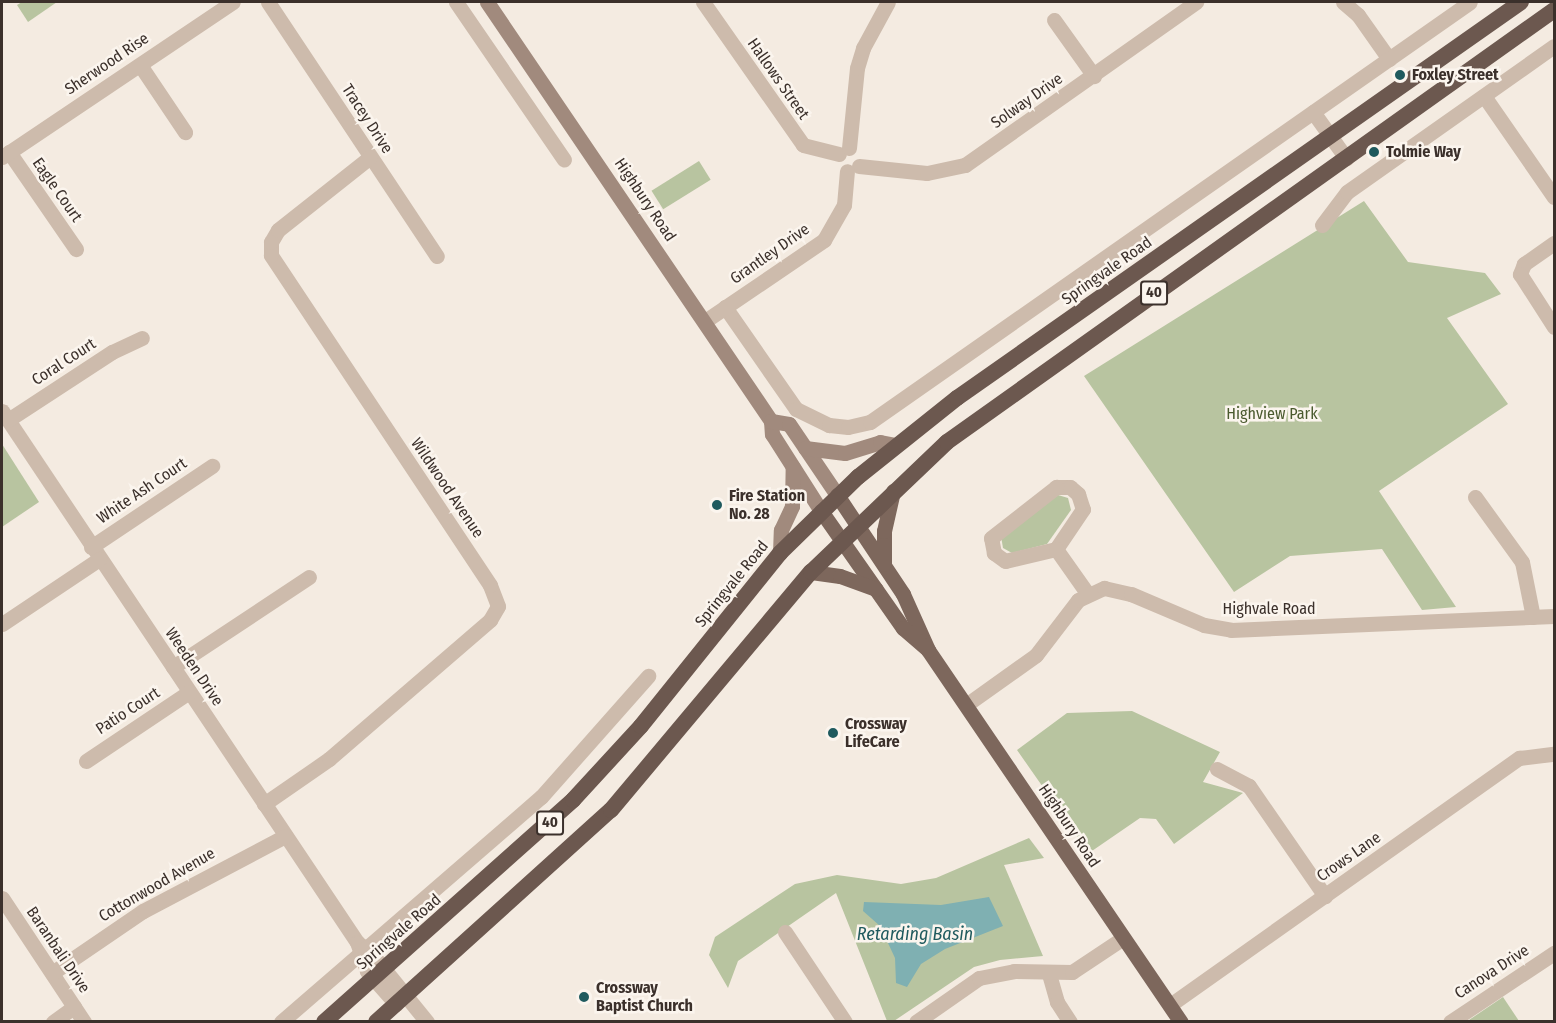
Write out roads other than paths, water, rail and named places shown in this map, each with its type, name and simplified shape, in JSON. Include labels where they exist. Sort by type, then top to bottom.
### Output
[{"type":"highway","name":"Springvale Road","points":[[324,1022],[585,788],[641,726],[780,553],[837,495],[896,445],[1521,2]]},
{"type":"highway","name":"40","points":[[376,1022],[611,810],[811,572],[893,491],[986,411],[1554,10]]},
{"type":"main road","name":"Highbury Road","points":[[487,2],[771,421],[772,434],[821,511],[903,628],[928,650],[1181,1022]]},
{"type":"main road","name":"Highbury Road","points":[[771,421],[789,424],[884,564],[918,620],[928,650]]},
{"type":"main road","points":[[805,448],[845,453],[880,442],[896,445]]},
{"type":"main road","points":[[780,553],[781,530],[792,506],[793,467]]},
{"type":"main road","points":[[884,564],[884,531],[893,491]]},
{"type":"main road","points":[[811,572],[840,576],[876,590]]},
{"type":"street","name":"Sherwood Rise","points":[[5,155],[233,2]]},
{"type":"street","name":"Tracey Drive","points":[[268,2],[436,256]]},
{"type":"street","points":[[456,2],[564,160]]},
{"type":"street","name":"Hallows Street","points":[[703,2],[803,145],[844,151]]},
{"type":"street","points":[[853,168],[839,162],[844,151],[857,68],[863,48],[888,2]]},
{"type":"street","name":"Solway Drive","points":[[853,168],[927,173],[956,168],[974,160],[1196,2]]},
{"type":"street","points":[[1343,2],[1358,15],[1389,59]]},
{"type":"street","name":"Springvale Road","points":[[725,307],[790,403],[813,419],[829,425],[863,425],[889,412],[1470,2]]},
{"type":"street","points":[[1053,20],[1094,76]]},
{"type":"street","points":[[1322,225],[1347,192],[1554,46]]},
{"type":"street","points":[[140,65],[185,132]]},
{"type":"street","points":[[1484,96],[1554,197]]},
{"type":"street","points":[[1313,112],[1346,158]]},
{"type":"street","name":"Eagle Court","points":[[5,155],[76,249]]},
{"type":"street","name":"Wildwood Avenue","points":[[264,804],[329,759],[490,620],[498,606],[490,585],[271,255],[271,242],[278,230],[370,157]]},
{"type":"street","name":"Grantley Drive","points":[[705,321],[824,240],[844,205],[853,168]]},
{"type":"street","points":[[1554,243],[1524,264],[1520,273],[1554,327]]},
{"type":"street","name":"Coral Court","points":[[5,416],[112,352],[142,338]]},
{"type":"street","name":"Weeden Drive","points":[[5,416],[361,948],[401,1000],[427,1022]]},
{"type":"street","name":"White Ash Court","points":[[2,624],[212,466]]},
{"type":"street","points":[[1070,487],[1078,494],[1083,509],[1056,549],[1005,561],[994,553],[991,538],[1056,488],[1070,487]]},
{"type":"street","points":[[1475,497],[1522,562],[1533,616]]},
{"type":"street","points":[[966,705],[1035,655],[1087,593],[1056,549]]},
{"type":"street","points":[[173,668],[309,577]]},
{"type":"street","name":"Highvale Road","points":[[1087,593],[1104,588],[1119,590],[1197,622],[1231,630],[1554,616]]},
{"type":"street","name":"Springvale Road","points":[[281,1022],[361,948],[541,797],[648,676]]},
{"type":"street","name":"Patio Court","points":[[86,761],[189,692]]},
{"type":"street","name":"Crows Lane","points":[[1170,1005],[1519,758],[1554,754]]},
{"type":"street","points":[[1217,769],[1249,786],[1325,896]]},
{"type":"street","name":"Cottonwood Avenue","points":[[52,973],[152,906],[285,836]]},
{"type":"street","name":"Baranbali Drive","points":[[2,898],[84,1022]]},
{"type":"street","points":[[784,932],[845,1022]]},
{"type":"street","points":[[916,1022],[980,978],[1014,971],[1049,974],[1072,972],[1123,938]]},
{"type":"street","name":"Canova Drive","points":[[1450,1022],[1554,953]]},
{"type":"street","points":[[1049,974],[1056,1002],[1070,1022]]},
{"type":"street","points":[[53,1022],[74,1007]]},
{"type":"water","name":"Retarding Basin","points":[[989,897],[1003,926],[945,949],[921,964],[907,987],[896,983],[895,958],[880,926],[863,911],[864,902],[941,905]]},
{"type":"place","name":"Foxley Street","points":[[1400,75]]},
{"type":"place","name":"Tolmie Way","points":[[1374,152]]},
{"type":"place","name":"Fire Station No. 28","points":[[717,505]]},
{"type":"place","name":"Crossway LifeCare","points":[[833,733]]},
{"type":"place","name":"Crossway Baptist Church","points":[[584,997]]},
{"type":"park label","name":"Highview Park","points":[[1272,414]]}]
